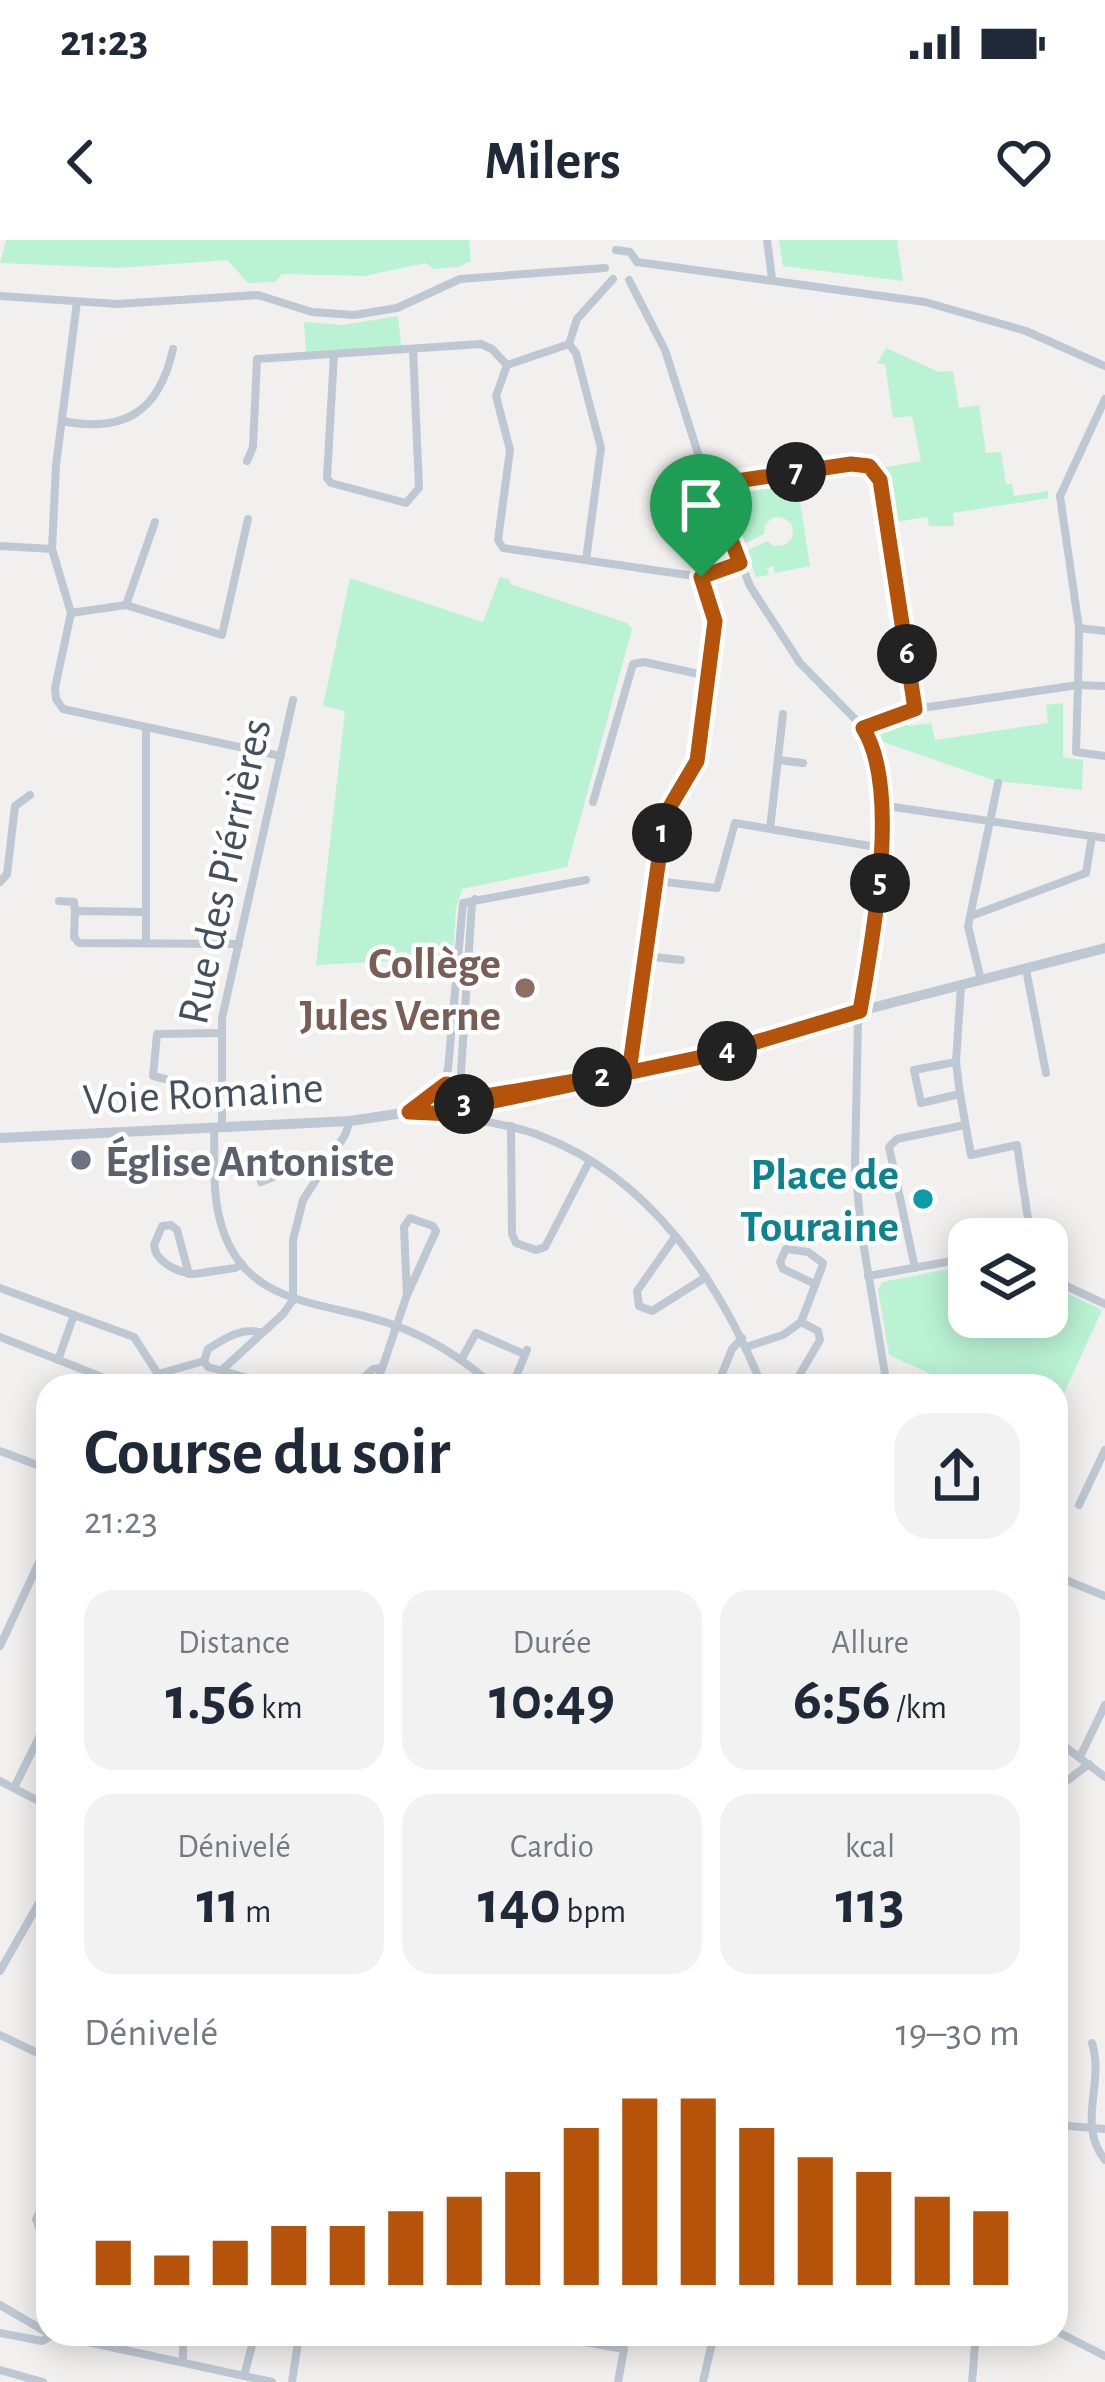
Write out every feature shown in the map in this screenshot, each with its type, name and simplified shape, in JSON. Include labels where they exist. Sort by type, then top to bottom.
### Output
[{"type":"street","points":[[767,240],[772,279]]},
{"type":"street","points":[[613,245],[630,252],[637,262],[628,280],[613,279],[605,268],[613,245]]},
{"type":"street","points":[[637,262],[952,308],[1026,331],[1105,366]]},
{"type":"street","points":[[0,296],[117,304],[258,295],[312,312],[354,315],[397,308],[460,279],[605,268]]},
{"type":"street","points":[[569,344],[577,319],[613,279]]},
{"type":"street","points":[[628,280],[665,350],[710,485],[762,608],[800,663],[863,728],[873,751],[883,848],[860,1011],[855,1165],[884,1374]]},
{"type":"street","points":[[77,302],[52,549],[71,613],[55,688],[58,703],[63,709],[280,756]]},
{"type":"street","points":[[507,365],[569,344]]},
{"type":"street","points":[[569,344],[576,353],[601,448],[586,560]]},
{"type":"street","points":[[247,461],[253,447],[257,359],[488,345],[507,365]]},
{"type":"street","points":[[62,421],[104,426],[137,412],[163,382],[173,349]]},
{"type":"street","points":[[334,354],[327,478],[406,502],[418,488],[413,349]]},
{"type":"street","points":[[507,365],[496,396],[510,450],[499,542],[509,550],[701,577],[740,563]]},
{"type":"street","points":[[1105,399],[1060,496],[1079,628],[1076,752],[1105,757]]},
{"type":"street","points":[[710,485],[851,464],[872,469],[882,493],[915,709]]},
{"type":"street","points":[[71,613],[126,605],[222,634],[248,519]]},
{"type":"street","points":[[126,605],[155,522]]},
{"type":"street","points":[[0,546],[52,549]]},
{"type":"street","points":[[629,1072],[666,809],[695,766],[715,616],[701,577]]},
{"type":"street","points":[[1079,628],[1105,631]]},
{"type":"street","points":[[593,802],[632,666],[644,662],[708,676]]},
{"type":"street","points":[[863,728],[915,709],[1078,685],[1105,686]]},
{"type":"street","name":"Rue des Piérrières","points":[[242,1264],[220,1220],[219,1033],[293,700]]},
{"type":"street","points":[[770,829],[783,714]]},
{"type":"street","points":[[146,727],[146,942]]},
{"type":"street","points":[[778,760],[803,763]]},
{"type":"street","points":[[981,981],[968,926],[998,783]]},
{"type":"street","points":[[0,882],[8,874],[14,799],[30,795]]},
{"type":"street","points":[[880,805],[1105,838]]},
{"type":"street","points":[[656,881],[717,888],[735,823],[883,848]]},
{"type":"street","points":[[970,916],[1086,873],[1092,836]]},
{"type":"street","points":[[586,880],[466,901],[461,907],[448,1069],[435,1104],[446,1113],[490,1120],[547,1138],[626,1185],[706,1277],[757,1374]]},
{"type":"street","points":[[462,1097],[470,923],[476,899]]},
{"type":"street","points":[[59,901],[74,902],[76,941],[239,944]]},
{"type":"street","points":[[75,911],[146,912]]},
{"type":"street","points":[[439,1089],[462,1097],[498,1100],[716,1054],[860,1011],[1105,948]]},
{"type":"street","points":[[645,956],[681,960]]},
{"type":"street","points":[[1026,969],[1046,1073]]},
{"type":"street","points":[[961,986],[956,1061],[971,1154],[1017,1145],[1028,1218]]},
{"type":"street","points":[[165,1079],[153,1076],[157,1034],[219,1033]]},
{"type":"street","points":[[956,1061],[914,1070],[921,1102],[960,1094]]},
{"type":"street","points":[[446,1113],[462,1097],[550,1088]]},
{"type":"street","name":"Voie Romaine","points":[[409,1112],[439,1089]]},
{"type":"street","points":[[462,1097],[490,1120]]},
{"type":"street","points":[[498,1100],[496,1115],[508,1125],[516,1243],[544,1248],[590,1160]]},
{"type":"street","name":"Voie Romaine","points":[[0,1138],[446,1113]]},
{"type":"street","points":[[222,1370],[293,1300],[297,1220],[317,1172],[350,1121]]},
{"type":"street","points":[[915,1268],[890,1147],[897,1139],[964,1125]]},
{"type":"street","points":[[261,1182],[277,1175],[317,1172]]},
{"type":"street","points":[[381,1374],[407,1295],[436,1231],[413,1219],[405,1220],[404,1227],[407,1295]]},
{"type":"street","points":[[190,1274],[177,1230],[162,1226],[154,1245],[157,1256],[190,1274],[242,1264],[263,1284],[293,1300],[398,1327],[431,1341],[478,1374]]},
{"type":"street","points":[[675,1237],[637,1291],[639,1306],[652,1311],[706,1277]]},
{"type":"street","points":[[722,1374],[732,1349],[783,1335],[801,1322],[815,1284],[822,1260],[796,1248],[786,1249],[781,1267],[815,1284]]},
{"type":"street","points":[[868,1276],[948,1262]]},
{"type":"street","points":[[1068,1287],[1105,1304]]},
{"type":"street","points":[[0,1288],[134,1337],[158,1374],[204,1361]]},
{"type":"street","points":[[58,1360],[74,1315]]},
{"type":"street","points":[[800,1374],[820,1337],[801,1322]]},
{"type":"street","points":[[204,1361],[208,1348],[225,1338],[254,1330],[262,1333]]},
{"type":"street","points":[[460,1360],[476,1333],[525,1352],[517,1374]]},
{"type":"street","points":[[0,1337],[94,1374]]},
{"type":"street","points":[[204,1361],[236,1374]]},
{"type":"street","points":[[368,1374],[383,1368]]},
{"type":"street","points":[[1079,1505],[1105,1450]]},
{"type":"street","points":[[0,1451],[36,1464]]},
{"type":"street","points":[[0,1646],[36,1570]]},
{"type":"street","points":[[1068,1581],[1105,1596]]},
{"type":"street","points":[[1080,1757],[1105,1705]]},
{"type":"street","points":[[14,1788],[36,1743]]},
{"type":"street","points":[[1068,1748],[1105,1777]]},
{"type":"street","points":[[1068,1780],[1089,1764]]},
{"type":"street","points":[[0,1781],[36,1800]]},
{"type":"street","points":[[0,1971],[36,1908]]},
{"type":"street","points":[[0,2035],[36,2052]]},
{"type":"street","points":[[1092,2043],[1096,2057],[1092,2142],[1105,2161]]},
{"type":"street","points":[[1068,2126],[1105,2128]]},
{"type":"street","points":[[0,2305],[36,2325]]},
{"type":"street","points":[[0,2332],[36,2340]]},
{"type":"street","points":[[1068,2337],[1105,2356]]},
{"type":"street","points":[[108,2346],[272,2382]]},
{"type":"street","points":[[183,2346],[183,2362]]},
{"type":"street","points":[[244,2376],[252,2346]]},
{"type":"street","points":[[292,2382],[297,2346]]},
{"type":"street","points":[[607,2346],[624,2349],[618,2382]]},
{"type":"street","points":[[703,2382],[711,2346]]},
{"type":"street","points":[[972,2382],[975,2346]]},
{"type":"street","points":[[0,2370],[44,2382]]},
{"type":"green space","points":[[6,240],[469,240],[471,261],[434,269],[426,263],[364,276],[282,274],[275,282],[248,283],[227,260],[119,268],[0,263]]},
{"type":"green space","points":[[779,240],[897,240],[903,281],[783,266]]},
{"type":"green space","points":[[398,316],[401,345],[306,353],[304,322],[343,325]]},
{"type":"green space","points":[[886,348],[939,372],[953,371],[959,408],[979,405],[986,453],[1001,452],[1006,484],[1012,484],[1014,496],[1048,491],[1049,498],[953,513],[954,526],[929,526],[927,517],[894,522],[886,467],[921,461],[912,416],[893,418],[885,364],[877,364]]},
{"type":"green space","points":[[797,482],[810,566],[775,573],[773,566],[767,568],[769,575],[756,577],[746,551],[767,541],[785,545],[793,537],[792,525],[773,517],[764,534],[744,544],[724,494]]},
{"type":"green space","points":[[500,577],[627,623],[632,629],[567,867],[462,889],[453,958],[316,965],[345,711],[323,706],[350,578],[483,622]]},
{"type":"green space","points":[[1063,703],[1063,757],[1083,760],[1082,790],[996,781],[880,741],[878,733],[907,720],[908,726],[931,723],[935,740],[1048,723],[1046,705]]},
{"type":"green space","points":[[948,1269],[948,1338],[1068,1338],[1068,1294],[1102,1310],[1068,1385],[1068,1374],[931,1374],[889,1355],[878,1290],[882,1282]]},
{"type":"place","name":"Collège Jules Verne","points":[[525,988]]},
{"type":"place","name":"Église Antoniste","points":[[81,1160]]},
{"type":"place","name":"Place de Touraine","points":[[923,1199]]},
{"type":"route","points":[[851,464],[865,464],[876,472],[915,709],[863,728],[873,751],[883,848],[860,1011],[716,1054],[480,1104],[464,1104],[453,1114],[409,1112],[446,1084],[486,1096],[550,1088],[629,1072],[665,815],[697,761],[715,621],[701,577],[740,563],[710,485],[851,464]]}]
